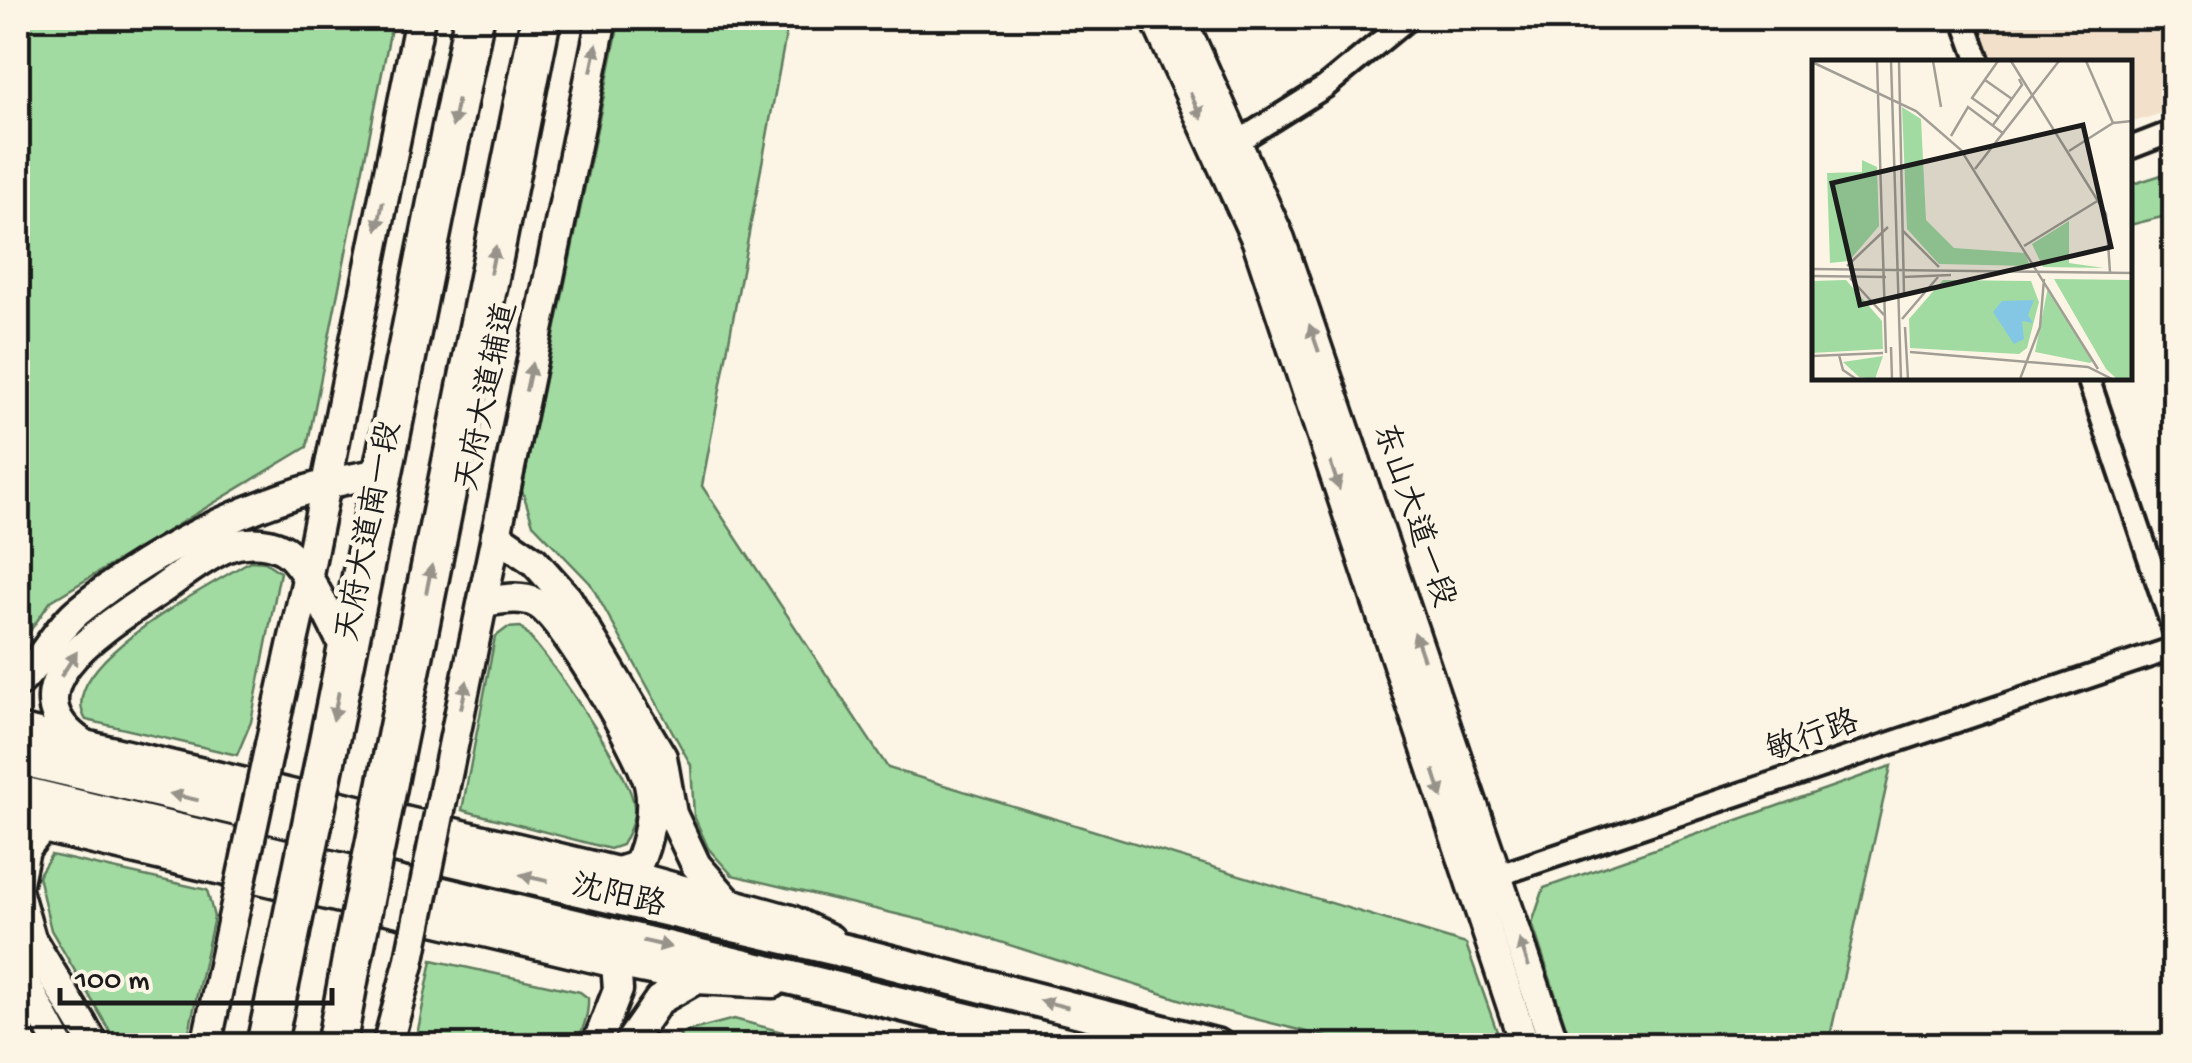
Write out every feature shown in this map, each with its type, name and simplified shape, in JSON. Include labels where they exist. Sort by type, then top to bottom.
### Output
[{"type":"highway","name":"天府大道南一段","points":[[266,1046],[474,18]]},
{"type":"highway","name":"天府大道南一段","points":[[336,1046],[541,18]]},
{"type":"main road","name":"沈阳路","points":[[18,758],[858,954],[1217,1046]]},
{"type":"main road","name":"沈阳路","points":[[18,792],[1075,1046]]},
{"type":"street","points":[[206,1046],[308,579],[420,18]]},
{"type":"street","name":"天府大道辅道","points":[[387,1046],[409,964],[602,18]]},
{"type":"street","name":"东山大道一段","points":[[1156,18],[1228,148]]},
{"type":"street","name":"东山大道一段","points":[[1181,18],[1228,148],[1256,241],[1484,880],[1555,1046]]},
{"type":"street","points":[[1228,148],[1325,87],[1408,18]]},
{"type":"street","points":[[1963,18],[1978,60]]},
{"type":"street","points":[[2132,147],[2174,131]]},
{"type":"street","points":[[2089,380],[2174,630]]},
{"type":"street","points":[[18,683],[75,614],[220,522],[327,481],[383,473]]},
{"type":"street","points":[[496,535],[534,561],[568,598],[662,757],[672,814],[696,865],[730,902]]},
{"type":"street","points":[[83,744],[63,730],[52,712],[57,683],[69,660],[89,637],[222,549],[242,544],[286,550],[308,579],[346,652]]},
{"type":"street","points":[[483,602],[536,602],[560,623],[636,752],[650,786],[650,817],[637,866],[618,872]]},
{"type":"street","name":"敏行路","points":[[1484,880],[2174,648]]},
{"type":"street","points":[[18,730],[618,872],[791,920],[858,954]]},
{"type":"street","points":[[18,882],[30,825],[696,979],[836,986]]},
{"type":"street","name":"东山大道一段","points":[[1484,880],[1525,1046]]},
{"type":"street","points":[[18,894],[31,939],[94,1046]]},
{"type":"street","points":[[596,1046],[618,990],[616,963]]},
{"type":"street","points":[[18,969],[59,1046]]},
{"type":"street","points":[[628,1046],[658,1000],[696,979]]},
{"type":"shaded area","points":[[1977,18],[2174,18],[2174,109],[2132,122],[2132,60],[1991,60]]},
{"type":"green space","points":[[18,18],[393,18],[307,447],[51,601],[18,648]]},
{"type":"green space","points":[[620,18],[789,18],[702,486],[888,768],[1466,944],[1500,1040],[1497,1045],[1359,1045],[1195,1004],[959,929],[732,875],[708,848],[694,816],[691,765],[590,583],[533,524],[522,490]]},
{"type":"green space","points":[[2174,171],[2174,214],[2132,224],[2132,184]]},
{"type":"green space","points":[[250,561],[265,562],[280,572],[251,722],[237,755],[86,720],[82,698],[92,675],[113,652],[172,608]]},
{"type":"green space","points":[[520,627],[583,710],[626,783],[634,812],[622,845],[610,849],[462,810],[495,637],[507,628]]},
{"type":"green space","points":[[1891,766],[1828,1045],[1572,1045],[1532,923],[1544,888]]},
{"type":"green space","points":[[51,855],[207,890],[214,917],[186,1045],[118,1045],[51,930],[38,876]]},
{"type":"green space","points":[[432,960],[580,992],[588,998],[588,1004],[580,1035],[573,1046],[415,1045]]},
{"type":"green space","points":[[734,1019],[831,1045],[672,1045],[684,1032]]}]
